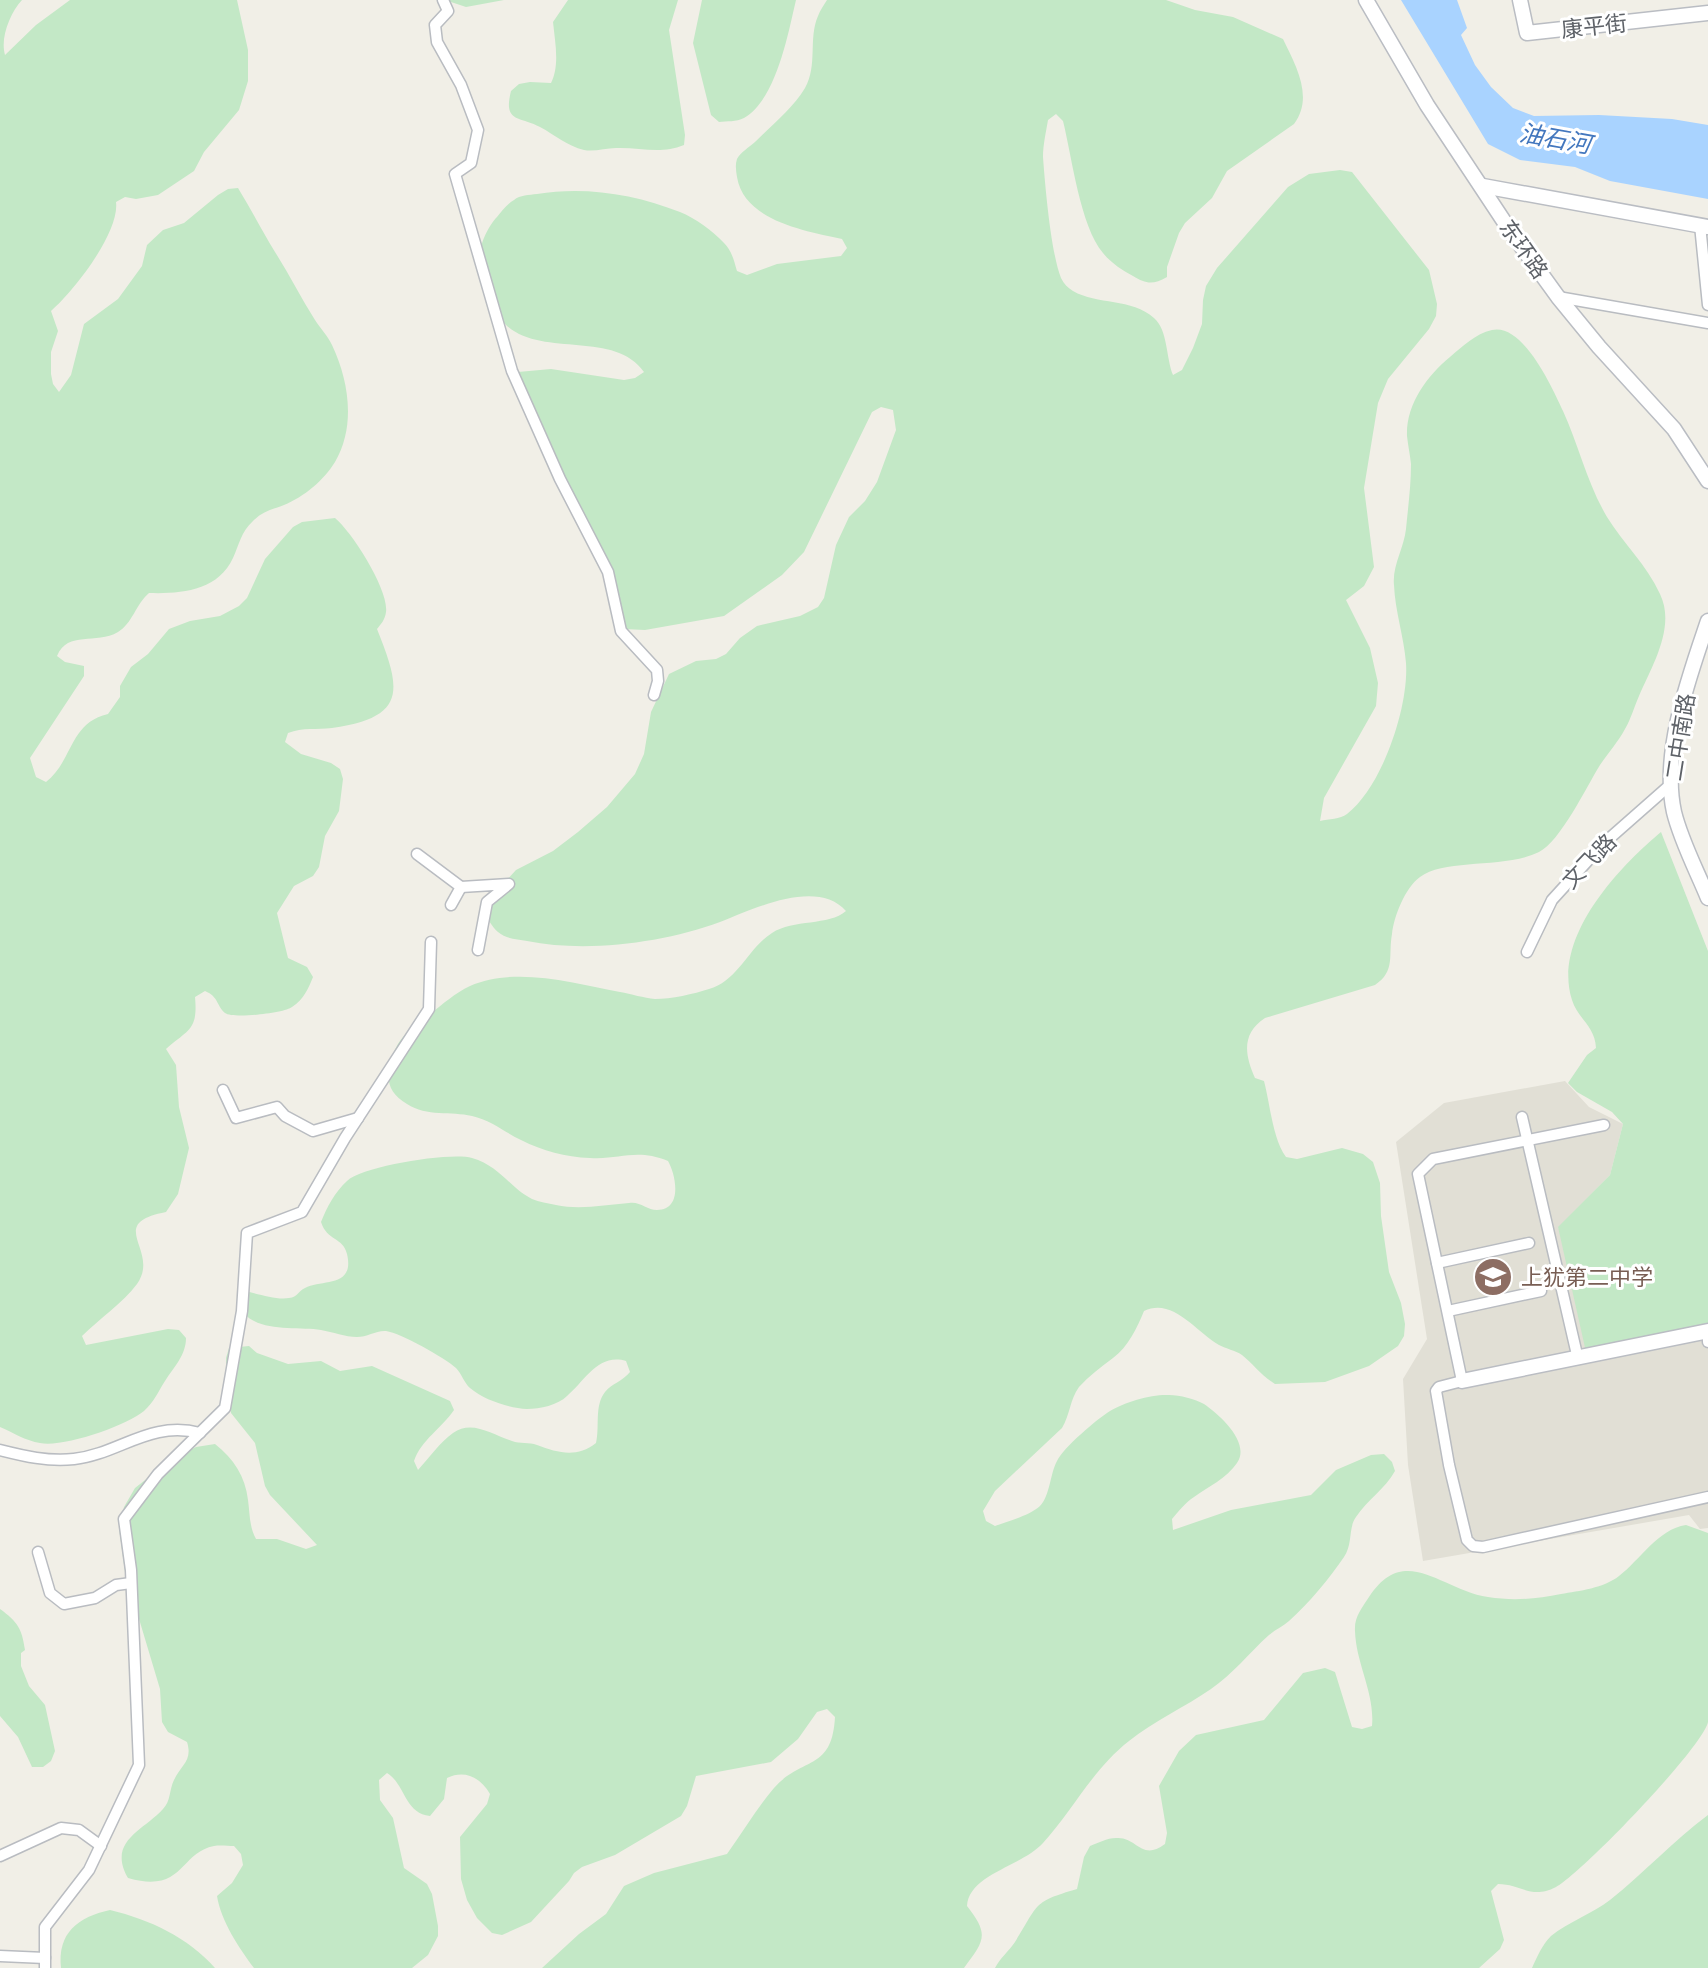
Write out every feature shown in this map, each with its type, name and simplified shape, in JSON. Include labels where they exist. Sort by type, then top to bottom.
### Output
[{"type":"street","points":[[443,0],[448,11],[435,25],[437,42],[461,85],[478,130],[471,163],[455,174],[512,371],[560,479],[608,572],[621,631],[657,670],[654,695]]},
{"type":"street","name":"东环路","points":[[1366,0],[1427,105],[1511,232],[1599,347],[1674,429],[1708,481]]},
{"type":"street","name":"康平街","points":[[1520,0],[1527,33],[1708,13]]},
{"type":"street","points":[[1483,186],[1704,226],[1708,305]]},
{"type":"street","points":[[1558,297],[1708,323]]},
{"type":"street","name":"二中南路","points":[[1708,621],[1681,713],[1672,754],[1670,785],[1675,815],[1708,898]]},
{"type":"street","name":"文飞路","points":[[1527,952],[1552,900],[1603,844],[1670,785]]},
{"type":"street","points":[[417,854],[461,887],[509,884],[487,902],[478,950]]},
{"type":"street","points":[[451,905],[461,887]]},
{"type":"street","points":[[0,1956],[45,1963],[45,1927],[89,1870],[139,1765],[131,1583],[124,1519],[158,1474],[225,1408],[242,1311],[247,1233],[302,1212],[429,1009],[431,942]]},
{"type":"street","points":[[223,1090],[236,1118],[277,1107],[285,1116],[313,1131],[358,1118]]},
{"type":"street","points":[[1522,1117],[1578,1359]]},
{"type":"street","points":[[1462,1381],[1418,1174],[1433,1159],[1604,1125]]},
{"type":"street","points":[[1437,1263],[1529,1243]]},
{"type":"street","points":[[1448,1311],[1541,1291]]},
{"type":"street","points":[[1708,1331],[1462,1381],[1439,1387],[1436,1391],[1449,1465],[1467,1540],[1473,1546],[1483,1547],[1708,1497]]},
{"type":"street","points":[[0,1450],[37,1459],[74,1459],[133,1439],[180,1428],[200,1433]]},
{"type":"street","points":[[38,1552],[50,1593],[64,1604],[95,1598],[116,1585],[131,1583]]},
{"type":"street","points":[[0,1856],[61,1828],[79,1830],[101,1846]]},
{"type":"shaded area","name":"上犹第二中学","points":[[1565,1081],[1589,1107],[1623,1124],[1610,1175],[1558,1228],[1708,1326],[1708,1528],[1700,1529],[1689,1515],[1423,1561],[1408,1465],[1403,1379],[1427,1339],[1396,1142],[1444,1103]]},
{"type":"green space","points":[[0,0],[22,0],[7,26],[5,55],[36,25],[70,0],[237,0],[248,50],[248,81],[239,110],[204,152],[194,171],[158,195],[136,199],[125,197],[116,202],[111,229],[94,260],[51,311],[58,331],[51,352],[51,374],[59,392],[71,375],[84,324],[118,299],[142,266],[147,245],[163,230],[184,223],[218,195],[238,188],[330,342],[343,373],[348,404],[346,434],[330,469],[306,493],[253,521],[218,578],[185,591],[149,593],[118,632],[101,638],[75,640],[62,648],[57,656],[65,662],[84,666],[84,676],[30,758],[36,777],[46,782],[55,773],[86,725],[108,714],[120,697],[120,686],[131,667],[148,654],[169,629],[190,621],[220,616],[239,606],[247,598],[265,559],[293,527],[302,522],[335,518],[351,536],[376,576],[386,612],[377,629],[391,668],[393,684],[392,697],[386,708],[374,716],[332,728],[294,731],[288,733],[285,742],[301,754],[331,763],[340,769],[343,779],[339,811],[325,836],[319,867],[313,876],[294,886],[277,913],[288,958],[307,967],[313,977],[305,994],[296,1004],[280,1011],[230,1015],[205,991],[195,997],[195,1016],[190,1028],[166,1049],[176,1065],[179,1107],[189,1148],[178,1194],[166,1212],[148,1217],[139,1224],[136,1231],[143,1272],[137,1284],[82,1336],[86,1345],[168,1329],[179,1330],[186,1338],[182,1355],[144,1411],[94,1434],[50,1444],[30,1440],[0,1427]]},
{"type":"green space","points":[[445,0],[504,0],[466,7]]},
{"type":"green space","points":[[568,0],[678,0],[669,30],[684,145],[658,150],[584,150],[511,114],[511,91],[519,84],[551,83],[556,61],[553,22]]},
{"type":"green space","points":[[702,0],[796,0],[772,82],[755,109],[735,121],[719,122],[711,115],[693,43]]},
{"type":"green space","points":[[827,0],[1166,0],[1195,10],[1233,17],[1283,39],[1301,82],[1303,103],[1300,114],[1294,124],[1227,171],[1212,198],[1185,223],[1167,267],[1167,277],[1158,281],[1138,279],[1103,253],[1088,226],[1063,121],[1056,114],[1048,120],[1043,157],[1051,236],[1061,278],[1069,289],[1082,295],[1135,307],[1154,318],[1164,337],[1173,375],[1182,370],[1193,348],[1202,324],[1206,286],[1217,268],[1288,187],[1309,174],[1340,170],[1352,172],[1429,270],[1437,304],[1436,316],[1388,379],[1378,403],[1364,488],[1374,567],[1364,586],[1346,600],[1370,648],[1378,683],[1376,706],[1324,798],[1320,821],[1344,816],[1360,802],[1391,745],[1406,681],[1394,578],[1405,536],[1411,464],[1407,436],[1410,413],[1433,373],[1480,334],[1504,330],[1515,336],[1544,373],[1569,424],[1600,504],[1660,594],[1664,607],[1664,633],[1625,729],[1564,826],[1547,846],[1525,857],[1444,867],[1420,877],[1405,895],[1395,919],[1389,968],[1382,980],[1375,985],[1265,1018],[1249,1037],[1247,1052],[1251,1069],[1255,1078],[1264,1081],[1275,1132],[1286,1157],[1297,1159],[1342,1148],[1363,1154],[1373,1162],[1380,1183],[1389,1272],[1405,1324],[1404,1336],[1398,1346],[1369,1366],[1325,1382],[1275,1384],[1242,1355],[1219,1345],[1174,1312],[1155,1308],[1144,1311],[1123,1348],[1079,1387],[1062,1428],[995,1491],[983,1511],[986,1521],[995,1526],[1035,1510],[1046,1497],[1057,1461],[1081,1434],[1116,1408],[1139,1399],[1162,1395],[1183,1397],[1204,1404],[1232,1430],[1240,1447],[1240,1455],[1233,1468],[1185,1504],[1172,1519],[1173,1530],[1231,1510],[1311,1495],[1336,1470],[1371,1455],[1384,1454],[1395,1471],[1356,1517],[1344,1557],[1287,1623],[1269,1635],[1219,1683],[1149,1727],[1116,1752],[1043,1843],[977,1886],[967,1906],[979,1924],[982,1938],[964,1968],[542,1968],[606,1914],[624,1886],[654,1873],[727,1854],[774,1788],[822,1755],[828,1747],[835,1717],[827,1709],[817,1712],[798,1739],[771,1762],[696,1776],[681,1816],[615,1855],[582,1867],[531,1922],[502,1935],[492,1933],[477,1918],[467,1900],[461,1879],[460,1837],[487,1804],[490,1794],[486,1788],[466,1775],[447,1778],[444,1799],[430,1816],[415,1810],[387,1773],[379,1780],[380,1800],[393,1818],[404,1868],[427,1884],[432,1894],[438,1936],[428,1955],[412,1968],[254,1968],[227,1924],[217,1896],[232,1883],[243,1865],[241,1854],[234,1846],[214,1846],[203,1850],[171,1877],[160,1881],[128,1878],[123,1865],[125,1846],[166,1806],[174,1780],[188,1754],[187,1742],[168,1732],[162,1722],[160,1689],[125,1572],[119,1528],[124,1507],[135,1488],[168,1462],[196,1447],[215,1444],[233,1462],[241,1476],[256,1539],[277,1539],[306,1549],[317,1545],[270,1495],[255,1443],[231,1413],[227,1391],[226,1358],[229,1348],[249,1346],[257,1353],[288,1364],[321,1361],[340,1371],[372,1366],[450,1401],[454,1410],[417,1454],[414,1461],[418,1470],[439,1445],[460,1429],[475,1428],[515,1442],[560,1452],[589,1448],[596,1443],[602,1398],[608,1389],[630,1372],[626,1361],[608,1361],[593,1370],[559,1402],[537,1408],[512,1407],[476,1392],[458,1370],[402,1336],[383,1331],[352,1337],[321,1330],[260,1324],[242,1311],[238,1299],[245,1291],[273,1297],[292,1297],[312,1285],[342,1277],[348,1265],[347,1254],[342,1244],[327,1233],[321,1222],[332,1200],[347,1181],[356,1175],[388,1166],[445,1157],[472,1158],[490,1166],[524,1194],[538,1201],[574,1207],[633,1203],[653,1210],[665,1208],[671,1204],[675,1191],[668,1161],[647,1155],[601,1158],[563,1155],[529,1144],[479,1118],[423,1111],[407,1104],[392,1090],[389,1079],[398,1044],[412,1028],[454,995],[487,980],[545,978],[655,999],[675,997],[719,985],[772,933],[790,926],[830,919],[846,911],[834,901],[819,897],[784,899],[674,936],[599,946],[550,944],[504,936],[494,928],[484,912],[487,902],[516,870],[553,851],[578,832],[607,807],[635,774],[644,754],[651,712],[669,674],[696,661],[716,659],[726,654],[740,638],[757,626],[800,616],[818,607],[824,598],[836,545],[849,517],[865,501],[877,482],[896,430],[893,410],[881,407],[872,412],[804,552],[782,575],[724,616],[645,630],[624,629],[590,529],[548,466],[514,382],[518,372],[551,369],[624,380],[644,372],[629,358],[610,350],[545,342],[524,336],[507,326],[491,300],[480,257],[483,240],[494,220],[519,197],[591,191],[645,200],[692,218],[724,243],[737,271],[747,275],[777,264],[841,256],[847,248],[842,239],[779,222],[751,204],[742,192],[736,168],[740,155],[782,116],[805,88],[811,70],[815,25]]},
{"type":"green space","points":[[1661,832],[1708,951],[1708,1326],[1586,1352],[1558,1227],[1610,1175],[1623,1124],[1612,1112],[1577,1092],[1568,1083],[1587,1055],[1596,1048],[1590,1028],[1572,1000],[1568,976],[1571,953],[1593,906],[1626,865]]},
{"type":"green space","points":[[1686,1525],[1708,1533],[1708,1722],[1701,1736],[1664,1782],[1614,1836],[1570,1877],[1547,1891],[1533,1892],[1498,1884],[1491,1891],[1504,1940],[1500,1949],[1479,1968],[995,1968],[1038,1906],[1052,1897],[1077,1889],[1084,1857],[1090,1846],[1116,1838],[1150,1850],[1165,1844],[1167,1833],[1159,1786],[1179,1751],[1196,1735],[1264,1720],[1303,1673],[1325,1668],[1335,1672],[1352,1727],[1362,1729],[1372,1726],[1371,1702],[1358,1655],[1355,1626],[1361,1609],[1383,1581],[1396,1573],[1410,1571],[1488,1597],[1534,1598],[1576,1592],[1613,1580],[1667,1532]]},
{"type":"green space","points":[[0,1609],[21,1631],[25,1650],[21,1653],[21,1666],[29,1686],[45,1705],[55,1751],[51,1761],[43,1767],[32,1767],[18,1737],[0,1716]]},
{"type":"green space","points":[[1708,1815],[1708,1968],[1532,1968],[1551,1936],[1610,1900]]},
{"type":"green space","points":[[110,1910],[167,1931],[193,1947],[215,1968],[61,1968],[62,1945],[72,1928],[88,1917]]},
{"type":"water","name":"油石河","points":[[1401,0],[1457,0],[1467,28],[1461,35],[1475,65],[1491,87],[1513,108],[1534,116],[1599,115],[1672,119],[1708,125],[1708,199],[1610,181],[1575,167],[1520,160],[1488,144]]},
{"type":"place","name":"上犹第二中学","points":[[1493,1277]]}]
